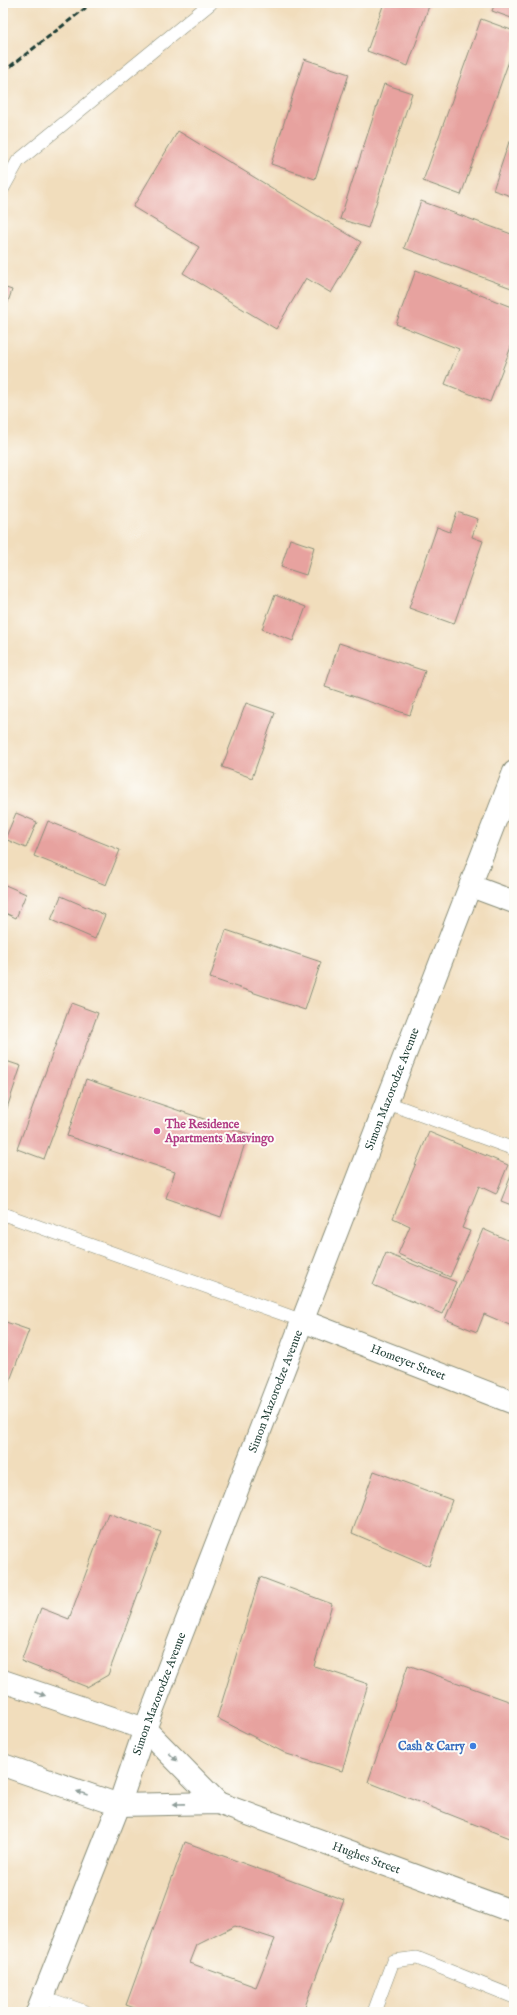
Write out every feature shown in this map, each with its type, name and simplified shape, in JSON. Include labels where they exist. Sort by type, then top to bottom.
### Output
[{"type":"street","name":"Simon Mazorodze Avenue","points":[[40,2004],[119,1806],[145,1730],[388,1103],[514,772]]},
{"type":"street","points":[[471,886],[514,902]]},
{"type":"street","name":"Homeyer Street","points":[[303,1321],[514,1403]]},
{"type":"street","points":[[3,1681],[145,1730],[218,1803]]},
{"type":"street","points":[[3,1765],[119,1806],[218,1803]]},
{"type":"street","name":"Hughes Street","points":[[218,1803],[514,1912]]},
{"type":"lane","points":[[3,188],[18,161],[211,3]]},
{"type":"lane","points":[[388,1103],[514,1149]]},
{"type":"lane","points":[[3,1214],[303,1321]]},
{"type":"lane","points":[[374,2012],[393,1961],[417,1958],[514,1997]]},
{"type":"lane","points":[[40,2004],[86,2012]]},
{"type":"building","points":[[384,3],[430,3],[408,66],[367,51]]},
{"type":"building","points":[[495,3],[514,3],[514,19],[492,11]]},
{"type":"building","points":[[481,19],[514,31],[514,47],[461,195],[423,181]]},
{"type":"building","points":[[304,59],[349,74],[315,179],[271,164]]},
{"type":"building","points":[[384,84],[412,93],[368,228],[340,219]]},
{"type":"building","points":[[178,131],[361,242],[331,293],[306,278],[276,329],[183,273],[199,247],[133,207]]},
{"type":"building","points":[[509,142],[514,143],[514,197],[493,190]]},
{"type":"building","points":[[421,201],[514,235],[514,289],[404,248]]},
{"type":"building","points":[[416,270],[514,308],[514,339],[490,402],[445,384],[459,349],[396,324]]},
{"type":"building","points":[[3,287],[12,290],[3,317]]},
{"type":"building","points":[[457,512],[478,519],[472,537],[483,541],[454,624],[409,608],[437,527],[450,532]]},
{"type":"building","points":[[290,539],[314,547],[306,575],[281,567]]},
{"type":"building","points":[[275,595],[306,607],[293,641],[262,629]]},
{"type":"building","points":[[339,643],[425,671],[410,715],[325,687]]},
{"type":"building","points":[[246,703],[275,713],[252,778],[222,767]]},
{"type":"building","points":[[16,813],[37,822],[26,848],[5,839]]},
{"type":"building","points":[[48,821],[120,850],[106,885],[34,856]]},
{"type":"building","points":[[3,884],[26,894],[16,918],[3,912]]},
{"type":"building","points":[[61,896],[105,915],[95,939],[51,920]]},
{"type":"building","points":[[226,930],[321,962],[305,1010],[210,978]]},
{"type":"building","points":[[71,1003],[98,1013],[44,1159],[17,1149]]},
{"type":"building","points":[[3,1060],[21,1066],[3,1120]]},
{"type":"building","points":[[86,1079],[248,1134],[221,1217],[166,1198],[175,1172],[67,1136]]},
{"type":"building","points":[[429,1132],[508,1165],[496,1194],[479,1186],[462,1228],[470,1231],[450,1277],[398,1254],[410,1226],[393,1218]]},
{"type":"building","points":[[514,1168],[514,1206],[501,1201]]},
{"type":"building","points":[[483,1229],[514,1243],[514,1327],[484,1314],[477,1332],[445,1319]]},
{"type":"building","points":[[386,1253],[456,1282],[442,1314],[373,1285]]},
{"type":"building","points":[[3,1321],[29,1330],[9,1383],[3,1381]]},
{"type":"building","points":[[374,1471],[452,1500],[429,1566],[352,1533]]},
{"type":"building","points":[[108,1513],[161,1532],[108,1675],[87,1687],[21,1661],[41,1608],[69,1619]]},
{"type":"building","points":[[260,1577],[332,1604],[314,1666],[368,1684],[342,1771],[287,1754],[217,1718]]},
{"type":"building","points":[[408,1665],[514,1703],[514,1840],[368,1782]]},
{"type":"building","points":[[185,1842],[344,1900],[303,2012],[146,2012],[126,2005]],"holes":[[[235,1926],[275,1939],[256,1987],[190,1963],[197,1945]]]},
{"type":"railway","points":[[3,72],[92,3]]},
{"type":"place","name":"The Residence Apartments Masvingo","points":[[157,1131]]},
{"type":"place","name":"Cash & Carry","points":[[473,1746]]}]
